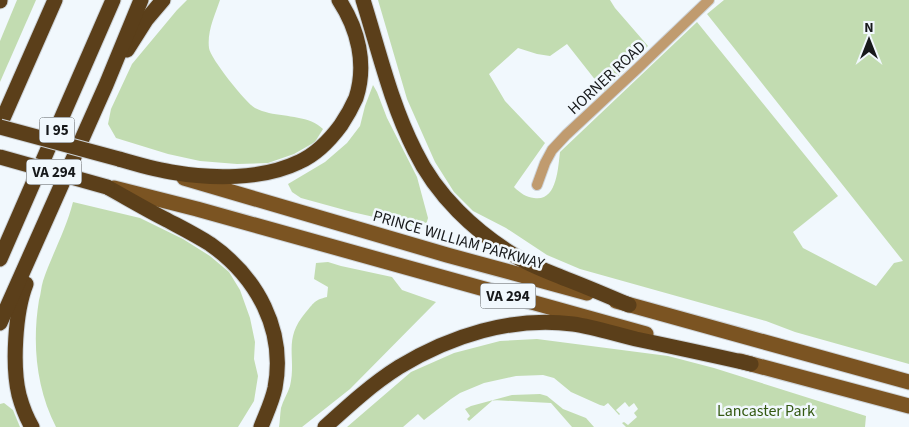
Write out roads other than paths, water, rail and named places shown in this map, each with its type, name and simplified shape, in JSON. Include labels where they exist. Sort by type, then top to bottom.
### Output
[{"type":"highway","points":[[0,126],[55,0]]},
{"type":"highway","name":"I 95","points":[[0,259],[113,0]]},
{"type":"highway","points":[[0,323],[106,85],[141,0]]},
{"type":"highway","points":[[106,85],[146,20],[163,0]]},
{"type":"highway","points":[[119,159],[171,172],[212,176],[238,176],[283,168],[299,162],[322,147],[334,135],[354,104],[360,76],[358,40],[347,13],[339,0]]},
{"type":"highway","points":[[363,0],[390,90],[407,135],[415,153],[430,177],[450,203],[476,228],[495,243],[518,257],[629,305]]},
{"type":"highway","name":"PRINCE WILLIAM PARKWAY","points":[[0,126],[119,159]]},
{"type":"highway","name":"VA 294","points":[[0,157],[107,187]]},
{"type":"highway","points":[[107,187],[210,244],[245,275],[257,292],[271,324],[277,350],[275,389],[260,427]]},
{"type":"highway","points":[[32,427],[26,417],[16,381],[17,325],[22,295],[50,212]]},
{"type":"highway","points":[[0,255],[14,226]]},
{"type":"highway","points":[[324,427],[372,386],[417,356],[444,344],[498,327],[537,323],[571,324],[751,364]]},
{"type":"main road","name":"PRINCE WILLIAM PARKWAY","points":[[119,159],[438,252],[909,382]]},
{"type":"main road","name":"VA 294","points":[[107,187],[197,209],[751,364],[909,406]]},
{"type":"street","name":"HORNER ROAD","points":[[537,185],[552,150],[709,0]]},
{"type":"park label","name":"Lancaster Park","points":[[766,410]]}]
